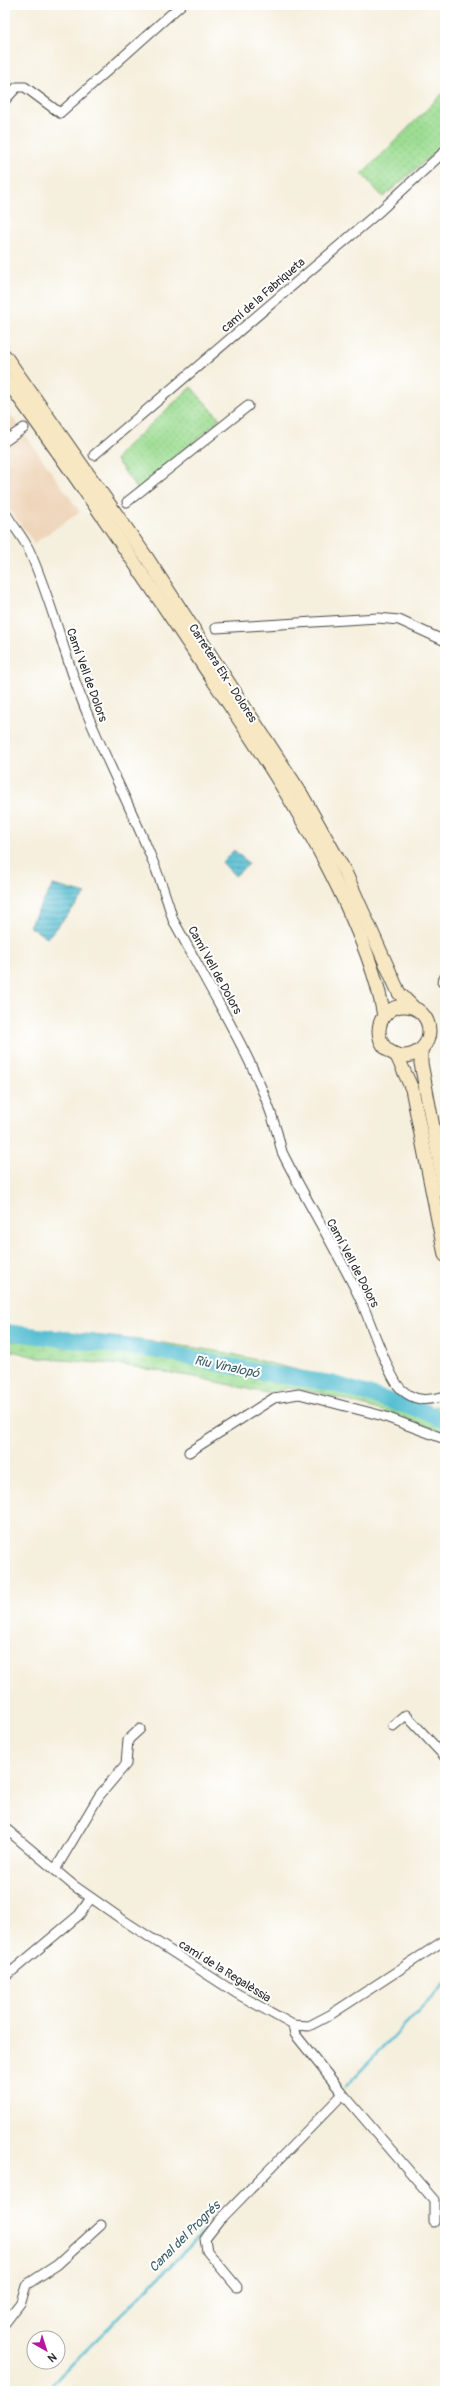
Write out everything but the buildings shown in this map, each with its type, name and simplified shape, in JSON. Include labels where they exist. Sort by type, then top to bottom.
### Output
[{"type":"main road","name":"Carretera Elx - Dolores","points":[[5,356],[147,558],[300,792],[345,872],[399,993],[412,1006]]},
{"type":"main road","name":"Carretera Elx - Dolores","points":[[5,378],[138,568],[316,843],[352,919],[379,986],[384,1016]]},
{"type":"main road","points":[[421,1051],[406,1056],[397,1056],[389,1052],[380,1038],[379,1031],[384,1016],[392,1009],[402,1006],[412,1006],[426,1016],[429,1023],[429,1037],[421,1051],[421,1063],[445,1191]]},
{"type":"main road","points":[[397,1056],[412,1089],[445,1255]]},
{"type":"street","points":[[5,100],[17,87],[25,87],[60,113],[181,5]]},
{"type":"street","name":"camí de la Fabriqueta","points":[[94,455],[375,215],[445,151]]},
{"type":"street","points":[[127,502],[248,406]]},
{"type":"street","points":[[5,441],[24,428]]},
{"type":"street","name":"Camí Vell de Dolors","points":[[6,517],[29,549],[48,599],[67,660],[85,707],[145,845],[173,920],[242,1045],[264,1094],[277,1129],[282,1152],[361,1301],[391,1372],[399,1387],[411,1398],[426,1401],[445,1396]]},
{"type":"street","points":[[216,628],[378,618],[399,620],[445,641]]},
{"type":"street","points":[[189,1452],[274,1398],[299,1394],[383,1416],[445,1439]]},
{"type":"street","points":[[393,1726],[406,1715],[445,1757]]},
{"type":"street","points":[[55,1870],[99,1796],[126,1764],[128,1740],[140,1729]]},
{"type":"street","name":"camí de la Regalèssia","points":[[5,1828],[91,1898],[175,1954],[272,2015],[293,2025],[309,2026],[330,2015],[445,1940]]},
{"type":"street","points":[[5,1977],[79,1915],[91,1898]]},
{"type":"street","points":[[293,2025],[295,2034],[343,2094],[434,2200],[434,2222]]},
{"type":"street","points":[[237,2287],[207,2251],[205,2239],[343,2094]]},
{"type":"street","points":[[5,2323],[21,2302],[26,2285],[57,2264],[101,2225]]},
{"type":"shaded area","points":[[5,407],[80,512],[34,543],[5,503]]},
{"type":"green space","points":[[443,93],[445,95],[445,144],[383,197],[362,174]]},
{"type":"green space","points":[[191,387],[220,419],[139,491],[116,460],[122,451]]},
{"type":"green space","points":[[5,1325],[156,1342],[228,1353],[350,1383],[427,1408],[445,1405],[445,1433],[389,1413],[321,1393],[287,1388],[270,1394],[195,1377],[122,1365],[39,1358],[5,1349]]},
{"type":"water","points":[[234,850],[249,864],[235,876],[222,862]]},
{"type":"water","points":[[53,885],[86,894],[47,938],[29,926]]},
{"type":"waterway","name":"Riu Vinalopó","points":[[5,1332],[153,1350],[269,1374],[331,1383],[423,1411],[445,1421]]},
{"type":"waterway","name":"Canal del Progrés","points":[[345,2087],[445,1983]]},
{"type":"waterway","name":"Canal del Progrés","points":[[45,2391],[208,2228]]}]
